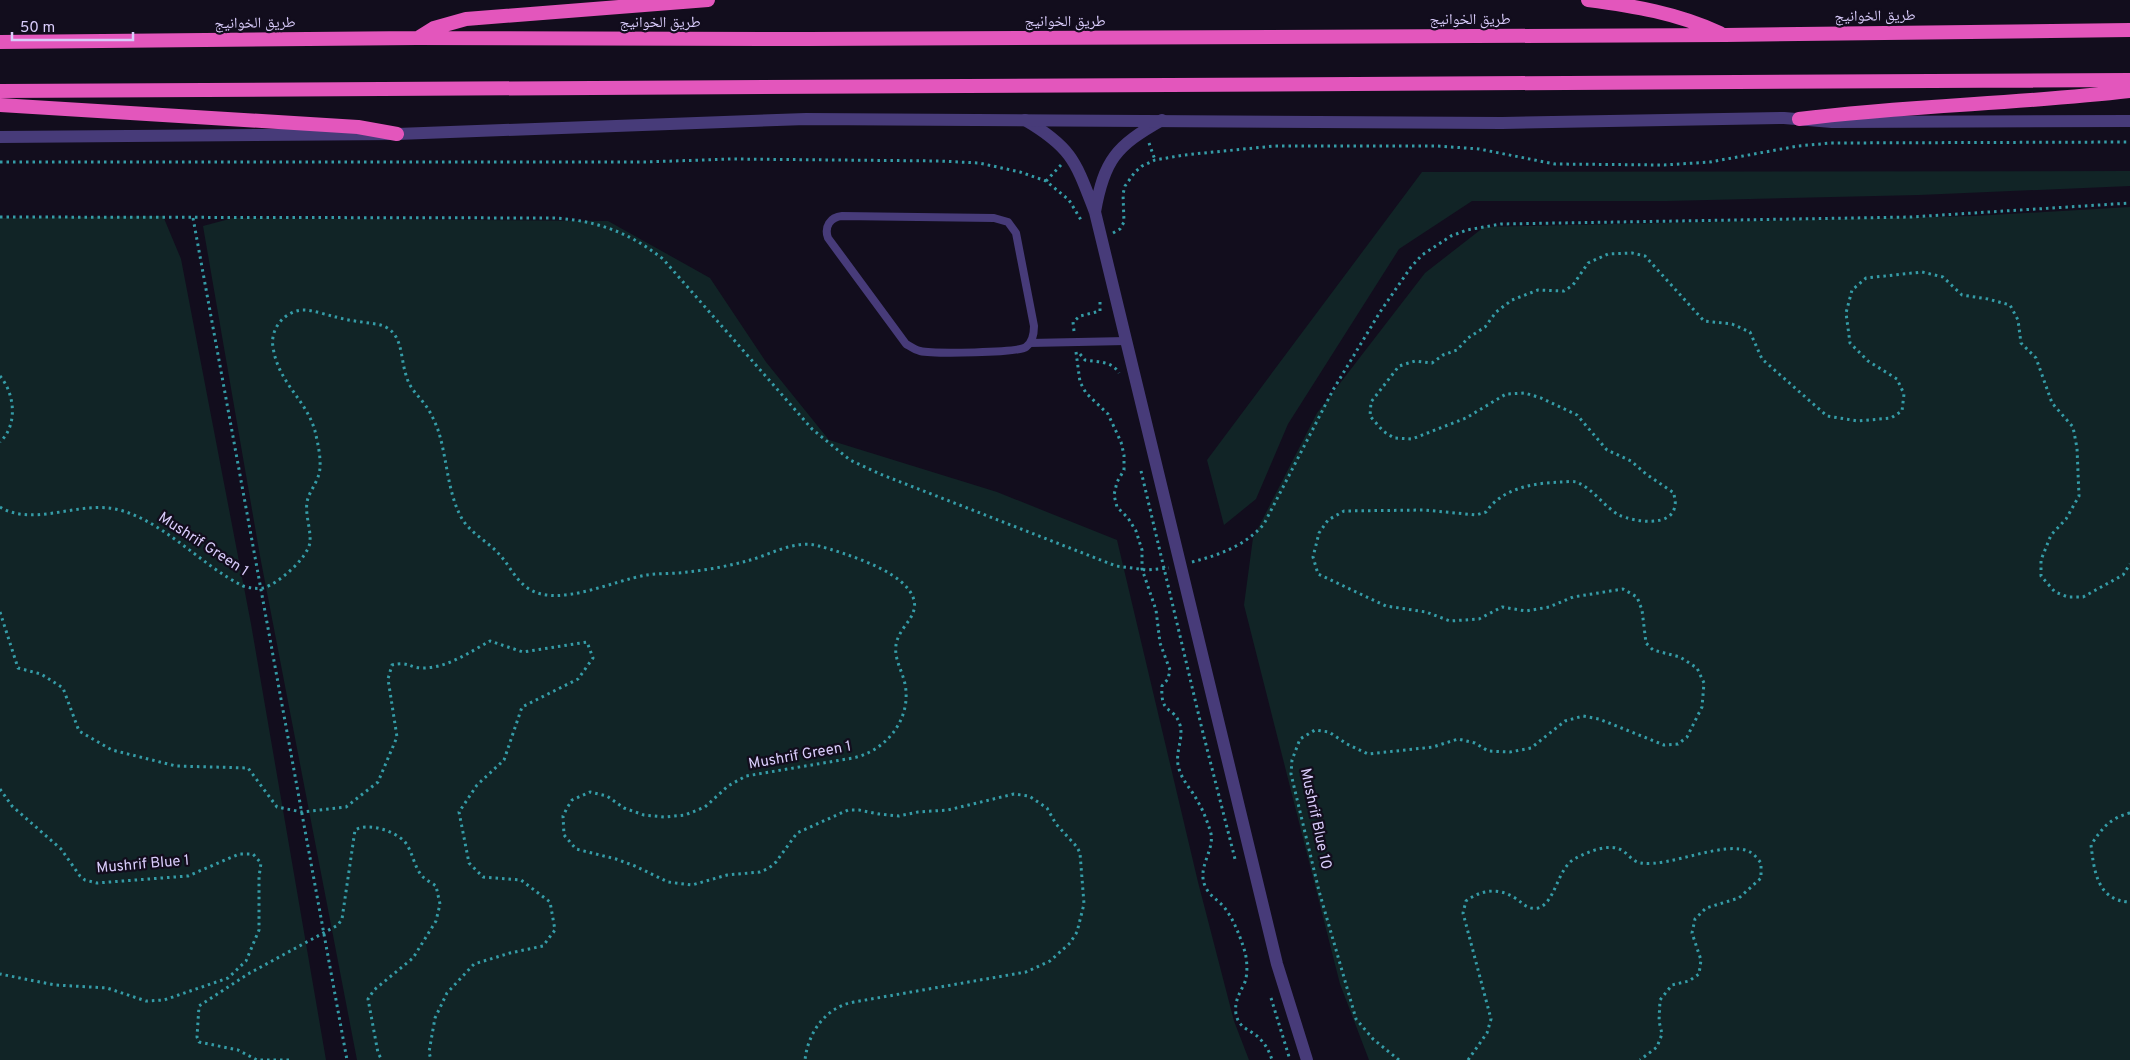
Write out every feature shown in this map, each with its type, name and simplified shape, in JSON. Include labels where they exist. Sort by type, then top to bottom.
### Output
[{"type":"highway","points":[[417,38],[434,28],[466,19],[708,0]]},
{"type":"highway","points":[[1588,0],[1646,8],[1673,15],[1725,35]]},
{"type":"highway","name":"طريق الخوانيج","points":[[0,42],[417,38],[809,39],[1725,35],[2130,30]]},
{"type":"highway","points":[[0,91],[2130,80]]},
{"type":"highway","points":[[1799,119],[1852,113],[2130,91]]},
{"type":"highway","points":[[0,105],[341,126],[397,134]]},
{"type":"street","points":[[0,137],[397,134],[758,120],[1162,120],[1502,123],[1799,119],[1832,122],[2130,121]]},
{"type":"street","points":[[1025,120],[1053,138],[1070,155],[1077,166],[1095,212],[1179,566],[1277,964],[1307,1060]]},
{"type":"street","points":[[1095,212],[1102,180],[1111,160],[1134,136],[1162,120]]},
{"type":"lane","points":[[1030,344],[1034,326],[1016,233],[1008,222],[994,218],[842,216],[828,223],[826,228],[828,238],[901,339],[913,348],[928,352],[1016,351],[1030,344],[1126,341]]},
{"type":"path","points":[[1101,237],[1116,232],[1124,222],[1122,202],[1125,186],[1129,178],[1142,166],[1155,160],[1274,146],[1438,146],[1479,149],[1555,164],[1664,165],[1710,162],[1798,146],[1832,143],[2130,142]]},
{"type":"path","points":[[1046,181],[1070,155]]},
{"type":"path","points":[[0,162],[644,162],[731,159],[939,161],[1000,167],[1046,181],[1069,200],[1084,227]]},
{"type":"path","points":[[0,217],[553,218],[587,221],[604,226],[635,239],[663,259],[812,430],[850,460],[880,474],[1116,566],[1163,569],[1230,550],[1255,534],[1264,524],[1333,390],[1401,281],[1422,255],[1444,240],[1467,230],[1500,224],[1911,217],[2130,203]]},
{"type":"path","points":[[193,218],[347,1060]]},
{"type":"path","name":"Mushrif Blue 10","points":[[1399,1060],[1373,1039],[1356,1019],[1319,891],[1291,774],[1292,760],[1300,739],[1316,730],[1329,732],[1347,744],[1368,754],[1432,747],[1458,739],[1475,743],[1488,751],[1510,752],[1531,748],[1565,721],[1583,716],[1599,718],[1664,745],[1678,744],[1687,737],[1702,707],[1704,683],[1697,668],[1680,657],[1653,650],[1646,643],[1642,610],[1637,597],[1623,589],[1573,597],[1549,608],[1526,611],[1502,607],[1479,619],[1450,621],[1426,612],[1386,606],[1318,574],[1313,556],[1319,533],[1328,520],[1344,512],[1425,510],[1476,516],[1486,512],[1493,502],[1509,493],[1536,483],[1552,482],[1576,482],[1619,515],[1642,521],[1660,521],[1670,515],[1675,506],[1674,493],[1631,461],[1608,450],[1577,415],[1541,398],[1525,393],[1506,394],[1466,418],[1412,439],[1394,438],[1383,431],[1370,416],[1371,402],[1399,366],[1415,361],[1432,363],[1457,350],[1468,338],[1485,327],[1496,312],[1512,300],[1538,290],[1564,291],[1573,285],[1588,263],[1608,254],[1632,252],[1644,256],[1704,322],[1732,324],[1750,332],[1762,359],[1827,416],[1858,421],[1891,418],[1902,411],[1904,394],[1897,379],[1868,361],[1850,343],[1846,313],[1852,290],[1866,278],[1922,272],[1943,277],[1962,295],[2010,305],[2018,320],[2021,344],[2036,358],[2052,403],[2073,427],[2077,448],[2079,496],[2066,519],[2051,535],[2041,560],[2041,576],[2055,592],[2068,597],[2083,597],[2123,575],[2130,564]]},
{"type":"path","points":[[1099,292],[1100,311],[1080,316],[1073,322],[1080,382],[1086,393],[1108,414],[1121,442],[1124,455],[1124,470],[1117,482],[1114,496],[1117,507],[1128,518],[1136,531],[1142,550],[1142,569],[1156,610],[1160,643],[1170,670],[1168,679],[1162,686],[1162,703],[1166,709],[1176,716],[1180,726],[1181,736],[1176,756],[1178,769],[1184,783],[1199,803],[1212,839],[1212,848],[1206,857],[1202,874],[1206,888],[1230,915],[1246,954],[1246,981],[1236,1002],[1236,1014],[1241,1026],[1261,1040],[1272,1060]]},
{"type":"path","name":"Mushrif Green 1","points":[[0,507],[9,512],[25,515],[86,507],[120,510],[141,518],[243,586],[261,588],[274,582],[302,560],[309,547],[308,499],[321,468],[316,434],[307,412],[282,376],[278,366],[273,339],[278,324],[283,318],[290,313],[306,310],[347,320],[381,325],[394,333],[399,340],[409,384],[425,404],[437,429],[460,514],[470,529],[499,553],[521,582],[534,592],[558,595],[588,590],[631,578],[720,567],[776,553],[798,544],[809,544],[865,561],[904,585],[912,597],[913,612],[911,620],[897,639],[895,654],[906,686],[906,704],[895,731],[881,746],[863,756],[746,776],[728,786],[705,808],[685,815],[665,817],[644,815],[624,808],[607,796],[590,792],[572,800],[563,816],[564,835],[576,849],[616,859],[668,882],[684,885],[700,883],[738,873],[760,872],[769,868],[776,862],[797,833],[848,810],[899,816],[948,810],[1014,794],[1029,796],[1047,808],[1056,824],[1077,847],[1080,860],[1084,904],[1082,918],[1077,932],[1061,953],[1050,961],[1026,972],[854,1002],[837,1007],[823,1018],[812,1035],[805,1060]]},
{"type":"path","points":[[1074,342],[1085,360],[1109,363],[1116,367],[1120,375]]},
{"type":"path","points":[[0,376],[10,394],[12,419],[10,431],[0,442]]},
{"type":"path","points":[[1140,462],[1163,569],[1237,864]]},
{"type":"path","points":[[0,612],[18,668],[41,674],[63,688],[79,731],[112,750],[176,766],[248,768],[277,807],[302,812],[346,807],[378,782],[397,737],[388,679],[392,666],[403,663],[422,668],[448,663],[490,641],[523,652],[587,642],[593,658],[578,679],[522,707],[504,760],[477,785],[460,812],[469,863],[483,877],[521,880],[550,902],[555,930],[542,946],[474,964],[447,993],[436,1018],[430,1052],[431,1060]]},
{"type":"path","name":"Mushrif Blue 1","points":[[0,789],[12,806],[61,849],[80,876],[85,880],[97,883],[188,876],[239,854],[253,854],[262,864],[259,877],[259,930],[246,961],[228,978],[164,1000],[146,1000],[107,988],[55,985],[0,974]]},
{"type":"path","points":[[2130,813],[2117,816],[2104,826],[2091,845],[2095,873],[2105,892],[2118,901],[2130,902]]},
{"type":"path","points":[[289,1060],[257,1060],[238,1050],[199,1042],[197,1037],[200,1006],[248,974],[338,924],[342,919],[355,830],[361,826],[375,828],[392,834],[405,842],[422,876],[436,886],[440,904],[436,921],[413,958],[374,990],[368,999],[378,1054],[382,1060]]},
{"type":"path","points":[[1468,1060],[1487,1033],[1491,1019],[1463,913],[1466,901],[1477,893],[1500,891],[1514,897],[1526,907],[1538,908],[1548,902],[1563,870],[1574,858],[1607,847],[1622,850],[1630,859],[1641,864],[1665,862],[1692,855],[1736,849],[1750,852],[1761,863],[1761,878],[1739,898],[1706,908],[1695,919],[1692,933],[1701,960],[1699,974],[1689,981],[1672,985],[1660,1000],[1659,1022],[1662,1034],[1657,1047],[1640,1060]]},
{"type":"path","points":[[1269,990],[1290,1060]]},
{"type":"green space","points":[[2130,171],[2130,186],[1919,195],[1667,201],[1472,201],[1399,249],[1288,424],[1256,499],[1224,525],[1207,460],[1422,172]]},
{"type":"green space","points":[[2130,207],[2130,1060],[1369,1060],[1340,984],[1244,605],[1253,538],[1317,413],[1425,273],[1484,227],[1974,216]]},
{"type":"green space","points":[[163,216],[181,259],[251,624],[326,1060],[0,1060],[0,218]]},
{"type":"green space","points":[[233,218],[608,221],[710,278],[766,362],[829,440],[997,492],[1117,540],[1198,882],[1234,1021],[1249,1060],[357,1060],[260,556],[203,226]]}]
